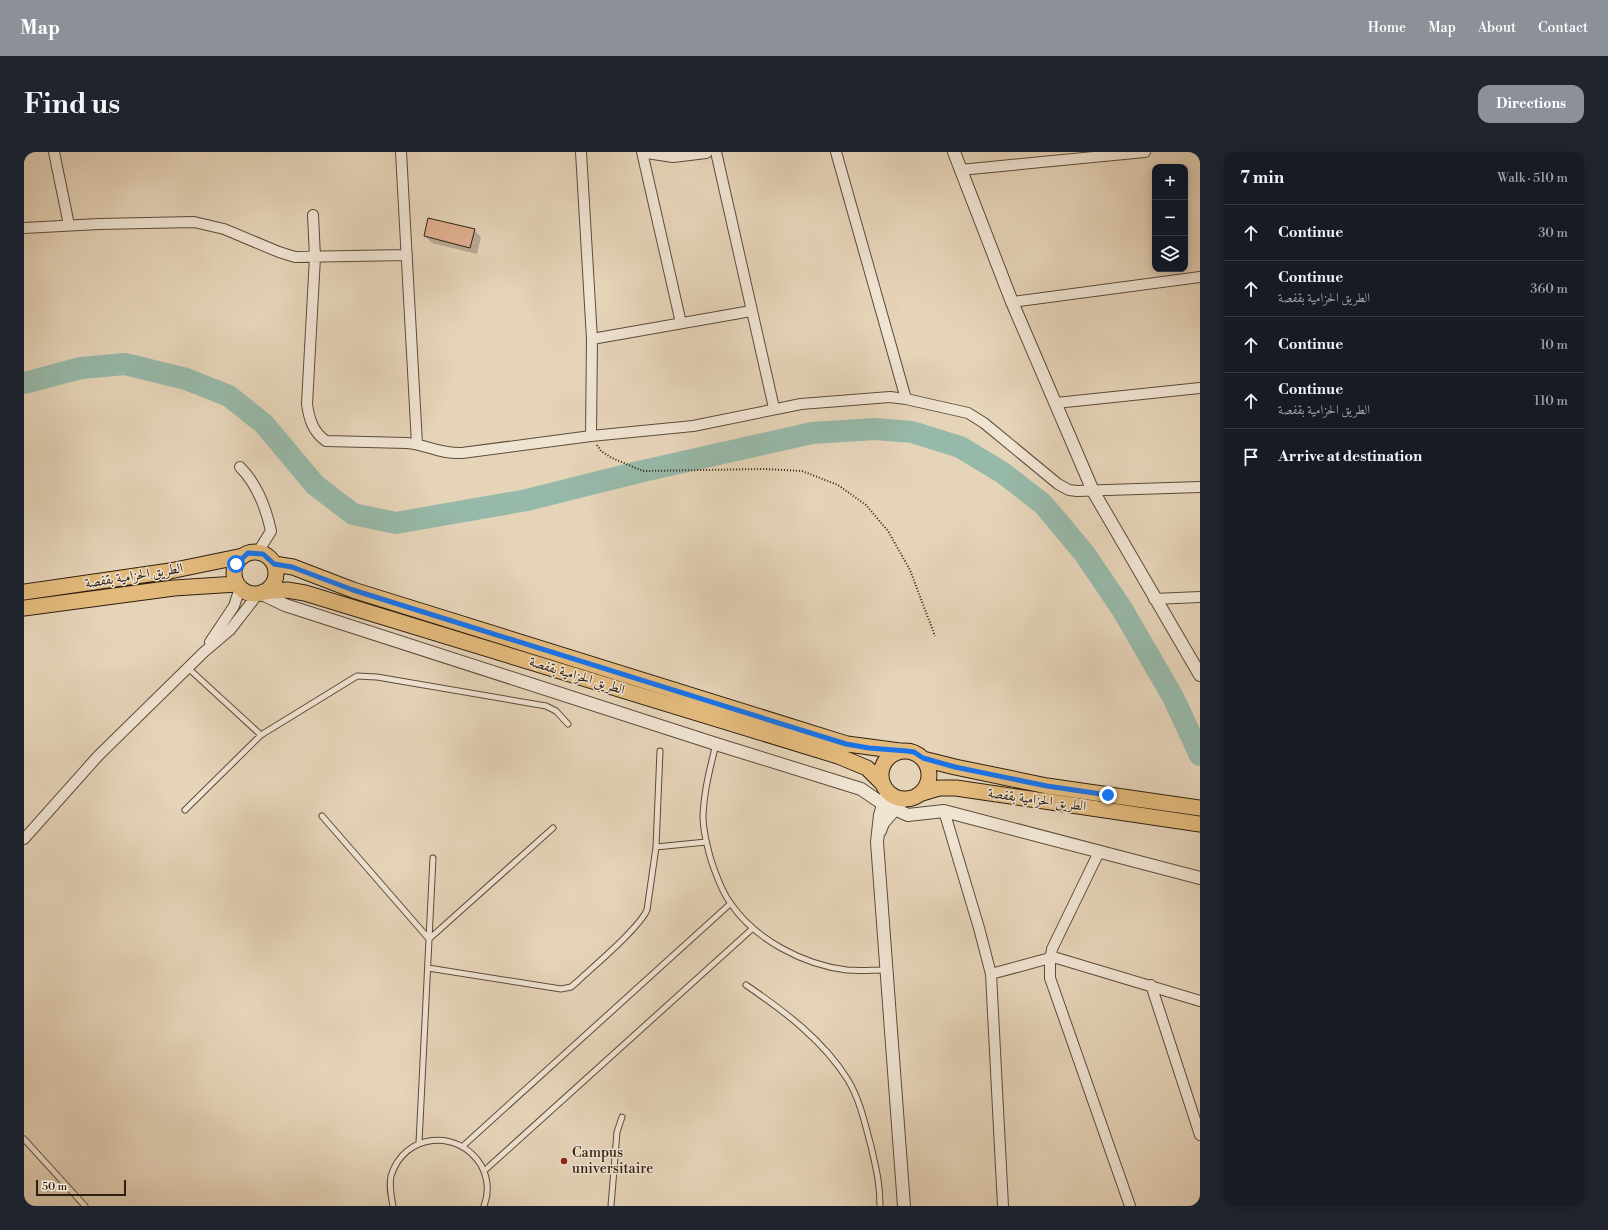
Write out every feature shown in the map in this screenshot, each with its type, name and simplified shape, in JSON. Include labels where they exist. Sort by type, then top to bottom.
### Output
[{"type":"main road","points":[[258,552],[268,556],[274,564],[276,575],[275,580],[272,585],[261,593],[248,593],[239,586],[234,574],[235,569],[243,556],[258,552]]},
{"type":"main road","name":"الطريق الحزامية بقفصة","points":[[24,592],[170,572],[243,556]]},
{"type":"main road","name":"الطريق الحزامية بقفصة","points":[[274,564],[292,567],[353,590],[846,744],[900,751]]},
{"type":"main road","name":"الطريق الحزامية بقفصة","points":[[24,608],[174,588],[239,586]]},
{"type":"main road","name":"الطريق الحزامية بقفصة","points":[[261,593],[288,590],[305,593],[838,756],[867,768],[884,793]]},
{"type":"main road","points":[[900,751],[914,752],[923,758],[928,767],[929,774],[926,787],[922,793],[898,805],[896,798],[884,793],[881,769],[883,763],[893,753],[900,751]]},
{"type":"main road","name":"الطريق الحزامية بقفصة","points":[[923,758],[955,767],[1047,786],[1200,808]]},
{"type":"main road","name":"الطريق الحزامية بقفصة","points":[[922,793],[939,788],[956,788],[1200,824]]},
{"type":"street","points":[[54,152],[69,225]]},
{"type":"street","points":[[401,152],[417,444]]},
{"type":"street","points":[[581,152],[592,339],[591,436]]},
{"type":"street","points":[[642,152],[681,323]]},
{"type":"street","points":[[647,152],[673,156],[706,152]]},
{"type":"street","points":[[716,152],[774,408]]},
{"type":"street","points":[[836,152],[906,399]]},
{"type":"street","points":[[954,152],[1012,302],[1093,491],[1200,675]]},
{"type":"street","points":[[960,170],[1145,152]]},
{"type":"street","points":[[313,215],[315,257],[308,404],[309,417],[313,428],[319,436],[331,442],[417,444],[444,453],[462,453],[591,436],[693,426],[774,408],[890,397],[906,399],[968,413],[984,423],[1060,486],[1069,490],[1093,491],[1200,487]]},
{"type":"street","points":[[24,228],[168,222],[201,223],[224,229],[287,255],[315,257],[407,255]]},
{"type":"street","points":[[1012,302],[1200,277]]},
{"type":"street","points":[[592,339],[751,311]]},
{"type":"street","points":[[1056,403],[1200,388]]},
{"type":"street","points":[[240,467],[250,477],[267,512],[271,530],[258,552]]},
{"type":"street","points":[[204,652],[234,606],[239,586]]},
{"type":"street","points":[[24,839],[98,756],[204,652],[230,630],[261,593],[293,607],[716,744],[861,789],[884,793],[877,842],[888,970],[904,1206]]},
{"type":"street","points":[[1154,598],[1200,597]]},
{"type":"street","points":[[877,842],[883,823],[898,805],[908,815],[944,811],[1200,878]]},
{"type":"street","points":[[944,811],[979,928],[991,974],[1004,1206]]},
{"type":"street","points":[[1099,852],[1056,941],[1050,957],[1050,978],[1130,1206]]},
{"type":"street","points":[[991,974],[1050,957],[1200,1000]]},
{"type":"street","points":[[1151,985],[1200,1134]]},
{"type":"lane","points":[[188,668],[261,735]]},
{"type":"lane","points":[[185,810],[261,735],[357,676],[377,677],[546,706],[556,711],[568,724]]},
{"type":"lane","points":[[716,744],[705,787],[703,816],[706,842],[716,876],[730,904],[752,929],[778,946],[815,962],[847,970],[888,970]]},
{"type":"lane","points":[[428,968],[561,989],[571,986],[644,916],[656,846],[660,751]]},
{"type":"lane","points":[[322,816],[429,939]]},
{"type":"lane","points":[[429,939],[553,828]]},
{"type":"lane","points":[[656,846],[706,842]]},
{"type":"lane","points":[[419,1143],[433,858]]},
{"type":"lane","points":[[463,1146],[730,904]]},
{"type":"lane","points":[[484,1171],[752,929]]},
{"type":"lane","points":[[746,985],[781,1009],[822,1046],[848,1080],[864,1118],[880,1185],[880,1206]]},
{"type":"lane","points":[[611,1206],[617,1132],[622,1117]]},
{"type":"lane","points":[[24,1139],[85,1206]]},
{"type":"lane","points":[[393,1206],[390,1192],[391,1177],[397,1163],[407,1151],[419,1143],[434,1140],[449,1140],[463,1146],[476,1157],[484,1171],[488,1185],[484,1206]]},
{"type":"path","points":[[591,436],[601,451],[612,458],[643,471],[802,471],[838,485],[866,505],[888,531],[910,570],[935,636]]},
{"type":"building","points":[[428,218],[475,229],[470,248],[424,236]]},
{"type":"waterway","points":[[24,383],[81,368],[125,364],[186,379],[229,396],[264,424],[315,485],[353,514],[396,523],[527,500],[643,471],[812,433],[875,429],[912,432],[960,447],[1003,473],[1043,504],[1084,553],[1122,609],[1173,697],[1200,755]]},
{"type":"place","name":"Campus universitaire","points":[[564,1161]]},
{"type":"route","points":[[236,564],[239,559],[248,553],[258,552],[268,556],[274,564],[292,567],[353,590],[694,698],[846,744],[869,748],[914,752],[923,758],[955,767],[1047,786],[1108,795]]}]
